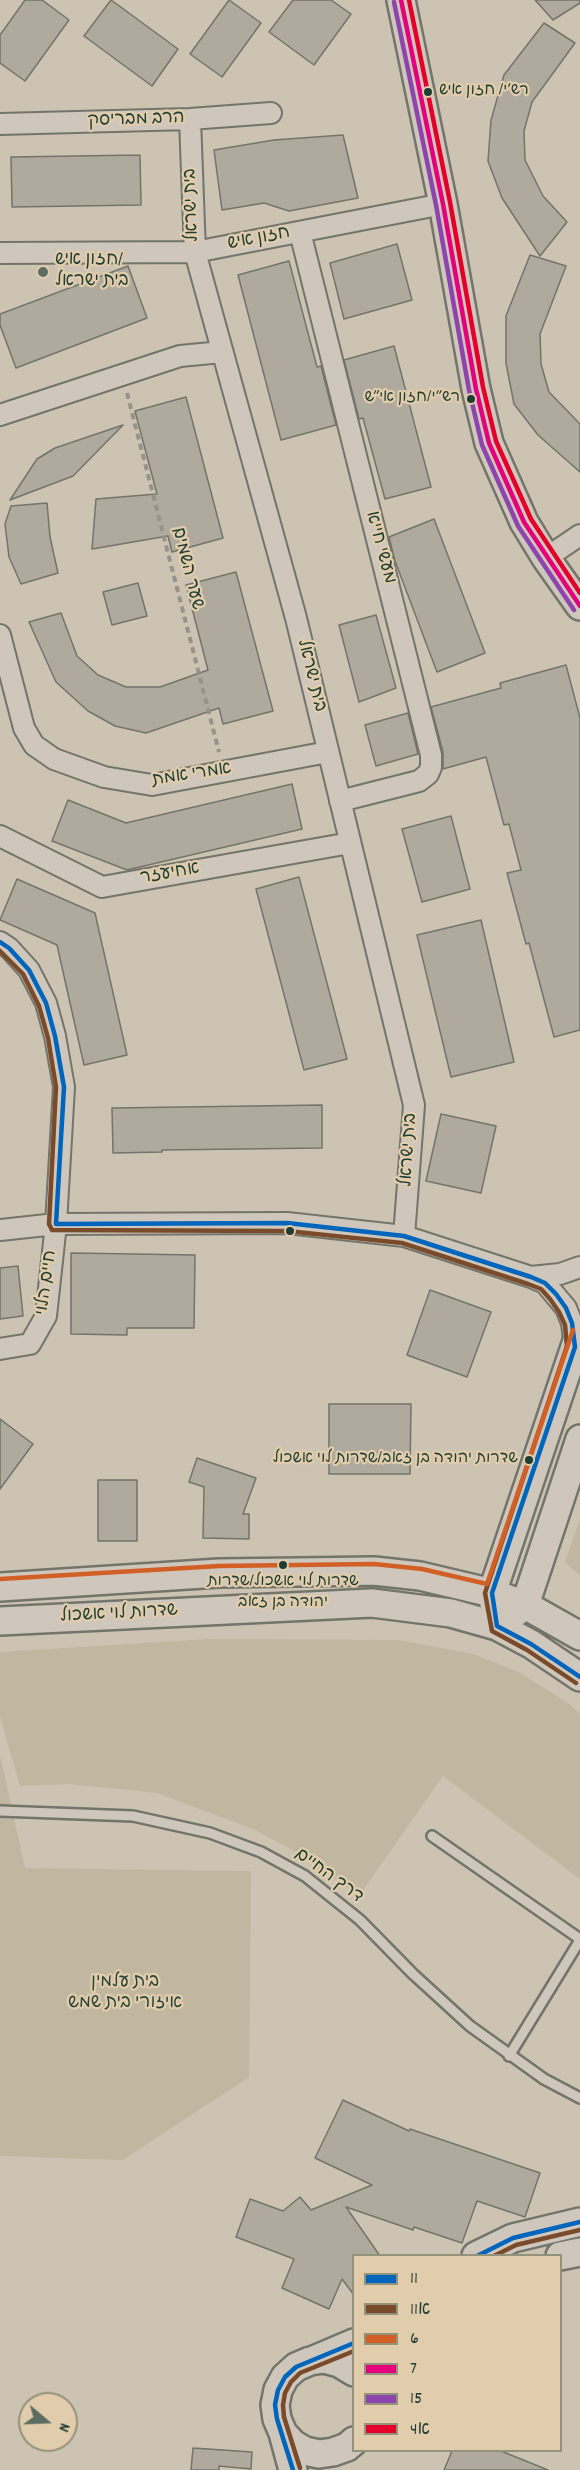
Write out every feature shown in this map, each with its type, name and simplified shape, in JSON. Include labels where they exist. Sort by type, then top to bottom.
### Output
[{"type":"main road","points":[[401,0],[443,204],[476,389],[489,443],[519,511],[546,558],[580,606]]},
{"type":"main road","points":[[577,1339],[492,1593],[497,1626],[525,1605],[580,1439]]},
{"type":"main road","name":"שדרות לוי אשכול","points":[[0,1587],[219,1574],[363,1571],[420,1576],[492,1593],[525,1605],[580,1636]]},
{"type":"main road","name":"שדרות לוי אשכול","points":[[0,1621],[372,1603],[451,1613],[497,1626],[531,1644],[580,1677]]},
{"type":"main road","points":[[480,2254],[513,2238],[580,2222]]},
{"type":"main road","points":[[562,2256],[580,2252]]},
{"type":"main road","points":[[293,2470],[277,2420],[275,2405],[278,2390],[285,2377],[296,2367],[352,2344]]},
{"type":"main road","points":[[310,2361],[324,2360],[339,2363],[352,2371]]},
{"type":"main road","points":[[283,2433],[293,2444],[305,2451],[319,2454],[333,2452],[352,2442]]},
{"type":"main road","points":[[344,2470],[352,2452]]},
{"type":"street","name":"הרב מבריסק","points":[[0,124],[190,119],[271,112]]},
{"type":"street","name":"בית ישראל","points":[[190,119],[195,252],[296,618],[414,1105],[404,1236]]},
{"type":"street","name":"חזון איש","points":[[0,254],[195,252],[443,204]]},
{"type":"street","name":"מעשי חייא","points":[[300,232],[431,755],[431,767],[428,774],[418,781],[340,801]]},
{"type":"street","points":[[0,415],[180,356],[222,352]]},
{"type":"street","points":[[546,558],[580,535]]},
{"type":"street","name":"אמרי אמת","points":[[0,635],[24,728],[34,745],[54,759],[104,777],[152,785],[328,752]]},
{"type":"street","name":"אחיעזר","points":[[0,836],[102,887],[350,843]]},
{"type":"street","name":"חיים הלוי","points":[[0,942],[29,969],[46,1003],[55,1036],[64,1087],[56,1224],[46,1317],[30,1344],[0,1349]]},
{"type":"street","points":[[0,1230],[56,1224],[287,1223],[404,1236],[545,1283],[566,1308],[577,1339]]},
{"type":"street","points":[[531,1277],[560,1274],[580,1267]]},
{"type":"lane","name":"דרך החיים","points":[[0,1811],[133,1816],[210,1833],[261,1852],[305,1876],[360,1920],[453,2011],[509,2056],[544,2079],[580,2098]]},
{"type":"lane","points":[[432,1836],[580,1939],[509,2056]]},
{"type":"path","name":"שער השמים","points":[[122,375],[224,770]]},
{"type":"green space","points":[[580,1519],[580,1576],[565,1562]]},
{"type":"green space","points":[[208,1639],[400,1640],[473,1654],[519,1672],[569,1704],[580,1714],[580,1879],[443,1776],[359,1896],[298,1853],[253,1829],[157,1793],[69,1784],[20,1786],[0,1717],[0,1652]]},
{"type":"green space","name":"בית עלמין איזורי בית שמש","points":[[0,1755],[25,1868],[251,1871],[249,2077],[123,2160],[0,2156]]},
{"type":"building","points":[[25,0],[42,0],[69,20],[25,81],[0,63],[0,35]]},
{"type":"building","points":[[111,0],[178,49],[152,86],[84,36]]},
{"type":"building","points":[[229,0],[261,23],[222,77],[190,54]]},
{"type":"building","points":[[293,0],[331,0],[351,14],[314,65],[269,32]]},
{"type":"building","points":[[535,0],[580,0],[580,3],[553,20]]},
{"type":"building","points":[[544,23],[575,43],[532,102],[524,131],[525,160],[543,196],[567,222],[540,256],[502,198],[488,161],[491,120],[504,75]]},
{"type":"building","points":[[343,135],[358,198],[289,211],[264,203],[222,210],[214,150],[274,140]]},
{"type":"building","points":[[140,155],[141,205],[12,207],[11,157]]},
{"type":"building","points":[[397,244],[412,300],[344,319],[330,263]]},
{"type":"building","points":[[530,255],[566,266],[540,334],[541,364],[549,392],[580,424],[580,472],[538,435],[514,404],[506,363],[506,316]]},
{"type":"building","points":[[289,261],[317,367],[321,366],[336,425],[281,440],[238,275]]},
{"type":"building","points":[[128,266],[147,318],[16,368],[0,325],[0,314]]},
{"type":"building","points":[[394,346],[431,487],[385,499],[363,418],[359,419],[344,360]]},
{"type":"building","points":[[186,397],[223,538],[172,552],[168,536],[92,549],[96,499],[157,494],[135,411]]},
{"type":"building","points":[[123,425],[73,476],[10,500],[37,459],[55,448]]},
{"type":"building","points":[[47,503],[50,537],[58,573],[21,584],[9,557],[5,524],[11,506]]},
{"type":"building","points":[[434,519],[485,653],[437,672],[395,561],[389,537]]},
{"type":"building","points":[[236,572],[273,711],[223,724],[219,708],[146,733],[115,726],[88,711],[56,682],[29,622],[61,613],[77,656],[98,675],[126,687],[160,687],[208,670],[186,585]]},
{"type":"building","points":[[138,583],[147,616],[112,625],[103,592]]},
{"type":"building","points":[[376,615],[396,688],[359,702],[339,625]]},
{"type":"building","points":[[566,665],[580,718],[580,1030],[554,1037],[529,943],[526,944],[507,873],[521,870],[509,824],[504,825],[486,757],[443,769],[443,752],[431,707],[501,688],[500,683]]},
{"type":"building","points":[[408,713],[418,754],[376,766],[365,725]]},
{"type":"building","points":[[292,784],[302,829],[127,870],[52,841],[68,800],[126,823]]},
{"type":"building","points":[[451,816],[470,889],[422,902],[402,829]]},
{"type":"building","points":[[299,877],[347,1059],[304,1070],[256,889]]},
{"type":"building","points":[[17,879],[95,913],[127,1055],[84,1065],[57,945],[0,920]]},
{"type":"building","points":[[481,920],[514,1062],[451,1077],[417,935]]},
{"type":"building","points":[[322,1105],[322,1148],[162,1150],[162,1152],[113,1153],[112,1108]]},
{"type":"building","points":[[441,1114],[496,1126],[481,1193],[426,1181]]},
{"type":"building","points":[[71,1253],[195,1255],[194,1328],[127,1328],[127,1335],[71,1334]]},
{"type":"building","points":[[18,1266],[23,1316],[0,1319],[0,1268]]},
{"type":"building","points":[[430,1290],[491,1312],[467,1377],[407,1355]]},
{"type":"building","points":[[329,1404],[411,1404],[410,1474],[329,1474]]},
{"type":"building","points":[[0,1419],[33,1444],[0,1489]]},
{"type":"building","points":[[197,1458],[256,1478],[243,1514],[249,1514],[249,1539],[203,1538],[204,1487],[189,1482]]},
{"type":"building","points":[[98,1480],[137,1480],[137,1541],[98,1541]]},
{"type":"building","points":[[343,2100],[409,2131],[410,2129],[540,2173],[525,2217],[477,2201],[462,2243],[414,2227],[413,2230],[346,2207],[379,2254],[352,2254],[352,2292],[342,2279],[329,2309],[282,2288],[294,2259],[236,2237],[250,2199],[283,2211],[300,2197],[311,2210],[372,2185],[315,2158]]},
{"type":"building","points":[[193,2448],[252,2452],[251,2469],[219,2466],[219,2470],[191,2470]]},
{"type":"building","points":[[452,2452],[503,2452],[548,2470],[444,2470]]},
{"type":"transit line","name":"7","points":[[401,0],[443,204],[476,389],[489,443],[524,522],[580,606]]},
{"type":"transit line","name":"4א","points":[[409,0],[450,202],[483,387],[496,441],[531,519],[580,593]]},
{"type":"transit line","name":"15","points":[[394,2],[436,205],[469,390],[482,445],[518,526],[574,610]]},
{"type":"transit line","name":"11","points":[[0,942],[9,948],[29,970],[46,1003],[55,1036],[64,1087],[56,1224],[287,1223],[404,1236],[531,1277],[545,1283],[556,1294],[566,1308],[572,1323],[575,1347],[492,1593],[497,1626],[531,1644],[580,1677]]},
{"type":"transit line","name":"11א","points":[[0,951],[23,974],[39,1006],[48,1038],[56,1087],[49,1224],[52,1230],[287,1231],[402,1243],[528,1284],[541,1289],[550,1299],[565,1325],[567,1346],[485,1593],[492,1631],[527,1650],[576,1683]]},
{"type":"transit line","name":"6","points":[[0,1579],[219,1566],[374,1564],[422,1569],[487,1584],[573,1330]]},
{"type":"transit line","name":"11","points":[[481,2254],[513,2238],[580,2222]]},
{"type":"transit line","name":"11א","points":[[498,2254],[516,2245],[580,2230]]},
{"type":"transit line","name":"11","points":[[293,2470],[277,2419],[275,2405],[278,2390],[285,2377],[296,2367],[352,2344]]},
{"type":"transit line","name":"11א","points":[[300,2468],[284,2417],[285,2393],[300,2373],[352,2352]]},
{"type":"place","name":"רש׳י/ חזון איש","points":[[428,92]]},
{"type":"place","name":"חזון איש/ בית ישראל","points":[[43,272]]},
{"type":"place","name":"רש״י/חזון אי״ש","points":[[471,399]]},
{"type":"place","name":"שדרות יהודה בן זאב/שדרות לוי אשכול","points":[[529,1460]]},
{"type":"place","name":"שדרות לוי אשכול/שדרות יהודה בן זאב","points":[[283,1565]]}]
